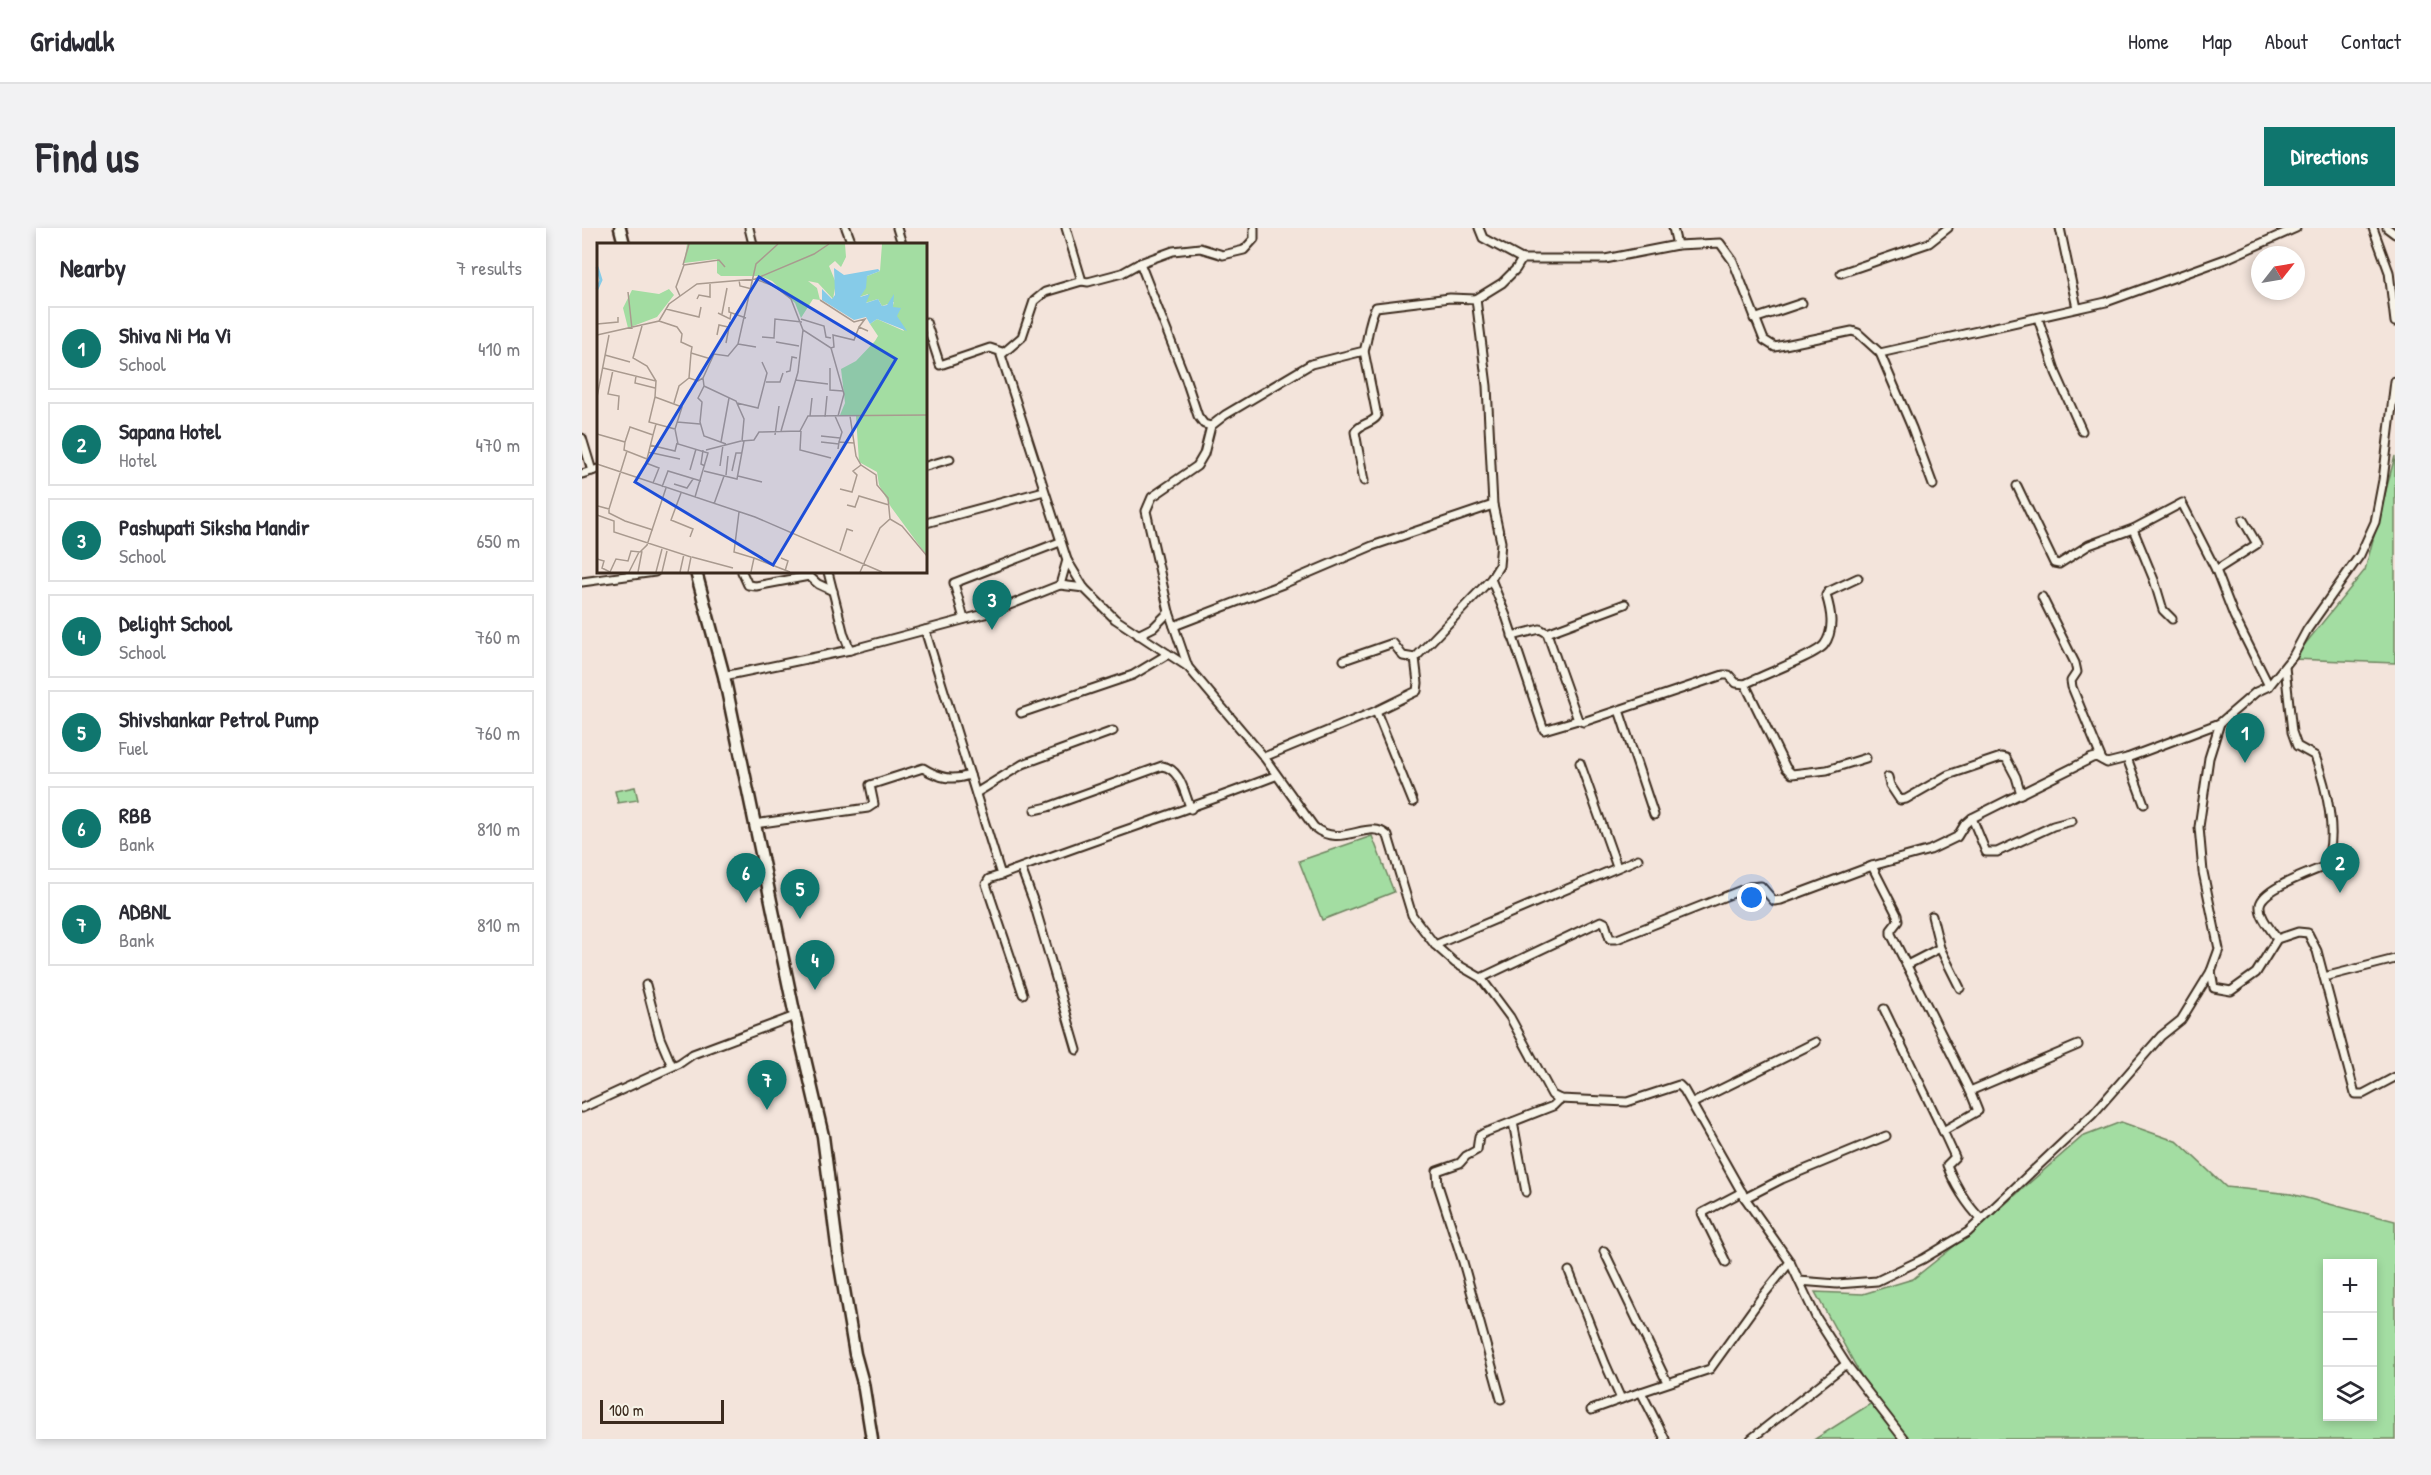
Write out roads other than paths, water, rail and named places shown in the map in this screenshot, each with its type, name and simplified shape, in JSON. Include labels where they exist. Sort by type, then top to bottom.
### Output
[{"type":"main road","points":[[620,228],[624,243]]},
{"type":"main road","points":[[696,573],[724,676],[795,1016],[823,1136],[842,1276],[855,1354],[863,1383],[873,1439]]},
{"type":"street","points":[[749,228],[753,243]]},
{"type":"street","points":[[846,228],[852,243]]},
{"type":"street","points":[[897,228],[902,243]]},
{"type":"street","points":[[1066,228],[1082,281]]},
{"type":"street","points":[[1254,228],[1254,239],[1244,250],[1223,255],[1200,248],[1173,251],[1110,277],[1088,282],[1082,281],[1045,292],[1034,301],[1022,337],[1002,352],[1005,372],[1067,560],[1084,588],[1115,619],[1188,666],[1264,757],[1275,776],[1314,827],[1322,834],[1331,837],[1375,830],[1383,831],[1389,836],[1412,915],[1435,945],[1455,963],[1481,978],[1510,1017],[1552,1095],[1560,1099],[1627,1102],[1679,1085],[1693,1103],[1744,1195],[1790,1262],[1816,1317],[1846,1364],[1904,1439]]},
{"type":"street","points":[[1479,228],[1484,238],[1522,259],[1605,259],[1677,245],[1720,243],[1733,261],[1764,340],[1775,347],[1852,330],[1880,353],[1933,485]]},
{"type":"street","points":[[1673,228],[1677,245]]},
{"type":"street","points":[[1841,273],[1929,243],[1948,228]]},
{"type":"street","points":[[2061,228],[2077,308]]},
{"type":"street","points":[[1880,353],[2038,318],[2135,293],[2228,258],[2287,230],[2296,228]]},
{"type":"street","points":[[2373,228],[2389,272],[2395,322]]},
{"type":"street","points":[[2387,228],[2395,234]]},
{"type":"street","points":[[1364,481],[1355,432],[1360,425],[1372,421],[1377,416],[1364,351],[1370,334],[1370,317],[1377,307],[1450,298],[1476,299],[1502,282],[1516,269],[1522,259]]},
{"type":"street","points":[[1140,263],[1185,376],[1198,416],[1204,424],[1211,426]]},
{"type":"street","points":[[1415,658],[1491,579],[1499,566],[1501,542],[1493,505],[1487,386],[1476,299]]},
{"type":"street","points":[[1754,319],[1802,303]]},
{"type":"street","points":[[2038,318],[2056,373],[2082,430]]},
{"type":"street","points":[[927,325],[940,365],[990,348],[1002,352]]},
{"type":"street","points":[[1188,666],[1169,612],[1146,511],[1152,497],[1197,466],[1204,454],[1211,426],[1225,415],[1311,364],[1364,351]]},
{"type":"street","points":[[1481,978],[1601,921],[1605,923],[1610,939],[1617,939],[1749,887],[1761,886],[1774,901],[1781,900],[1872,866],[1930,850],[1957,837],[1972,818],[2092,758],[2097,757],[2107,763],[2127,758],[2220,723],[2256,692],[2269,686],[2285,667],[2307,630],[2360,555],[2375,522],[2383,480],[2395,381]]},
{"type":"street","points":[[582,438],[595,470],[582,474]]},
{"type":"street","points":[[927,466],[950,459]]},
{"type":"street","points":[[2017,486],[2054,563],[2059,564],[2089,545],[2133,529],[2182,503],[2216,570],[2234,616],[2269,686]]},
{"type":"street","points":[[927,523],[1044,492]]},
{"type":"street","points":[[1173,626],[1283,584],[1371,546],[1493,505]]},
{"type":"street","points":[[2216,570],[2257,544],[2243,520]]},
{"type":"street","points":[[2133,529],[2154,580],[2163,610],[2172,619]]},
{"type":"street","points":[[964,618],[954,583],[1060,542]]},
{"type":"street","points":[[1060,585],[1067,560]]},
{"type":"street","points":[[582,582],[648,573]]},
{"type":"street","points":[[742,573],[748,585],[756,586],[809,576],[818,584],[833,591]]},
{"type":"street","points":[[828,573],[850,650]]},
{"type":"street","points":[[1491,579],[1544,730],[1578,720],[1583,722],[1723,675],[1729,675],[1736,683],[1745,684],[1823,647],[1828,638],[1832,618],[1826,595],[1858,578]]},
{"type":"street","points":[[724,676],[850,650],[992,612],[1060,585],[1084,588]]},
{"type":"street","points":[[2042,597],[2075,663],[2077,672],[2071,681],[2072,687],[2102,760]]},
{"type":"street","points":[[1547,633],[1625,604]]},
{"type":"street","points":[[1138,634],[1154,627],[1169,612]]},
{"type":"street","points":[[1512,636],[1540,629],[1547,633],[1578,720]]},
{"type":"street","points":[[925,630],[1001,875]]},
{"type":"street","points":[[1344,660],[1393,642],[1403,657],[1415,658]]},
{"type":"street","points":[[1021,713],[1133,675],[1168,654]]},
{"type":"street","points":[[1264,757],[1376,711],[1417,691],[1415,658]]},
{"type":"street","points":[[2277,939],[2262,916],[2260,905],[2263,896],[2323,867],[2328,860],[2331,840],[2325,793],[2315,756],[2297,746],[2292,732],[2285,667]]},
{"type":"street","points":[[1745,684],[1786,768],[1792,774],[1827,770],[1866,758]]},
{"type":"street","points":[[1619,710],[1654,815]]},
{"type":"street","points":[[1376,711],[1413,802]]},
{"type":"street","points":[[1799,1281],[1837,1284],[1877,1281],[1923,1259],[1968,1232],[2093,1114],[2161,1036],[2181,1020],[2211,971],[2219,949],[2203,872],[2199,827],[2209,758],[2220,723]]},
{"type":"street","points":[[975,793],[1023,764],[1113,731]]},
{"type":"street","points":[[1888,777],[1890,785],[1900,800],[1906,799],[1948,775],[2001,757],[2006,758],[2011,765],[2021,794]]},
{"type":"street","points":[[2127,758],[2144,804]]},
{"type":"street","points":[[1580,763],[1617,867]]},
{"type":"street","points":[[1035,810],[1162,766],[1170,767],[1176,772],[1191,809]]},
{"type":"street","points":[[754,824],[868,808],[874,804],[870,785],[923,768],[938,776],[956,780],[970,775]]},
{"type":"street","points":[[1023,994],[986,884],[989,879],[1066,850],[1191,809],[1275,776]]},
{"type":"street","points":[[1972,818],[1986,852],[1989,854],[2053,826],[2072,821]]},
{"type":"street","points":[[1435,945],[1638,859]]},
{"type":"street","points":[[1872,866],[1898,921],[1891,930],[1891,934],[1970,1090],[1978,1111],[1943,1131]]},
{"type":"street","points":[[1021,868],[1034,900],[1077,1050]]},
{"type":"street","points":[[1932,916],[1940,948],[1960,988]]},
{"type":"street","points":[[2211,971],[2214,988],[2231,991],[2256,973],[2277,939],[2298,932],[2308,933],[2318,951],[2355,1094],[2363,1094],[2395,1077]]},
{"type":"street","points":[[1907,965],[1940,948]]},
{"type":"street","points":[[2324,977],[2395,959]]},
{"type":"street","points":[[646,985],[660,1038],[672,1066]]},
{"type":"street","points":[[1884,1010],[1955,1156],[1947,1165],[1949,1173],[1972,1210],[1982,1220]]},
{"type":"street","points":[[582,1108],[693,1054],[795,1016]]},
{"type":"street","points":[[1693,1103],[1816,1042]]},
{"type":"street","points":[[1970,1090],[2078,1045]]},
{"type":"street","points":[[1501,1399],[1463,1262],[1438,1185],[1437,1171],[1460,1163],[1466,1156],[1477,1150],[1479,1136],[1484,1133],[1553,1106],[1560,1099]]},
{"type":"street","points":[[1513,1122],[1526,1192]]},
{"type":"street","points":[[1726,1262],[1702,1213],[1887,1136]]},
{"type":"street","points":[[1604,1251],[1667,1382]]},
{"type":"street","points":[[1591,1410],[1710,1369],[1790,1262]]},
{"type":"street","points":[[1569,1271],[1621,1399]]},
{"type":"street","points":[[1751,1439],[1846,1364]]},
{"type":"street","points":[[1641,1392],[1662,1438]]},
{"type":"place","name":"Pashupati Siksha Mandir","points":[[992,630]]},
{"type":"place","name":"Shiva Ni Ma Vi","points":[[2245,763]]},
{"type":"place","name":"Sapana Hotel","points":[[2340,893]]},
{"type":"place","name":"RBB","points":[[746,903]]},
{"type":"place","name":"Shivshankar Petrol Pump","points":[[800,919]]},
{"type":"place","name":"Delight School","points":[[815,990]]},
{"type":"place","name":"ADBNL","points":[[767,1110]]}]
